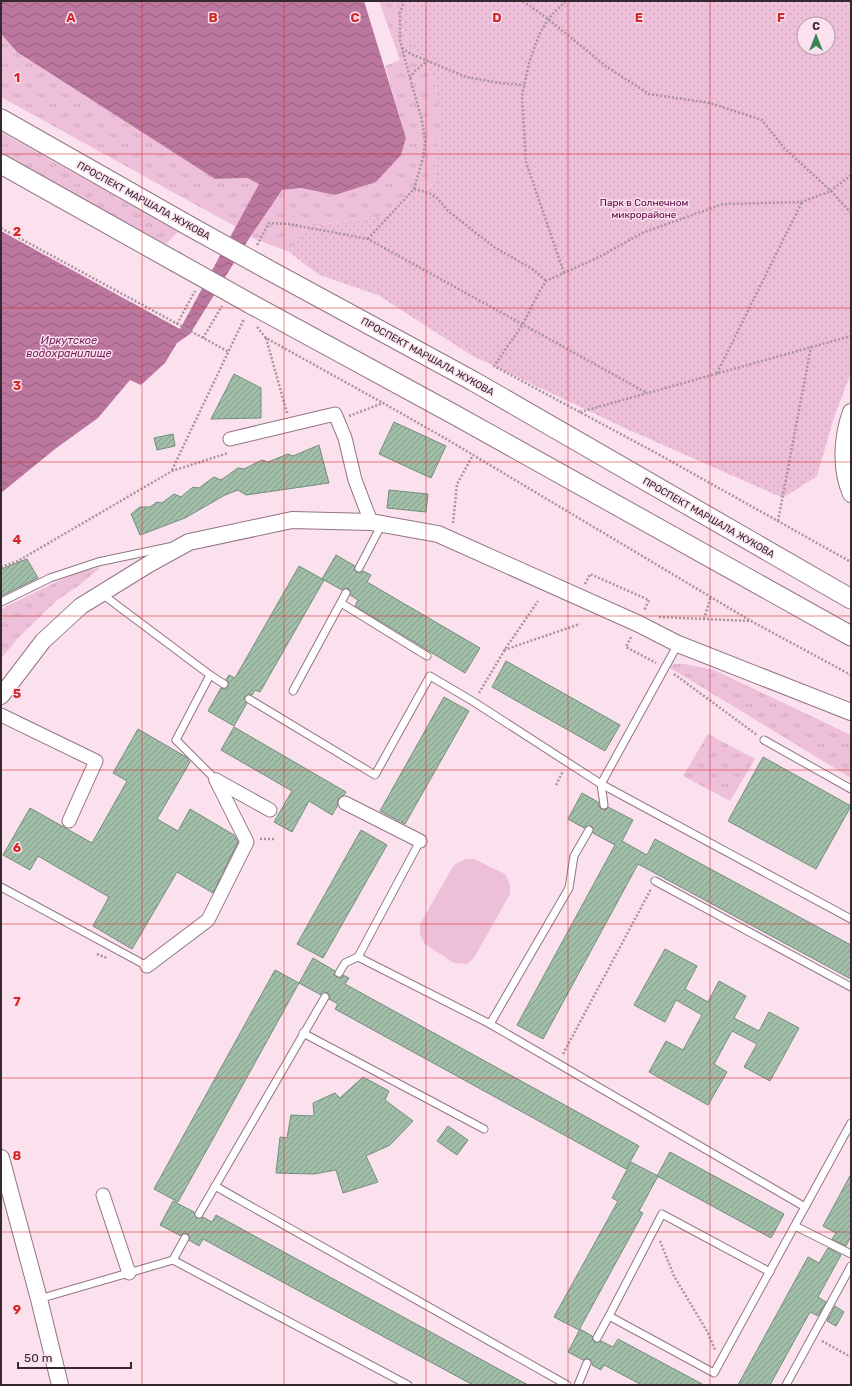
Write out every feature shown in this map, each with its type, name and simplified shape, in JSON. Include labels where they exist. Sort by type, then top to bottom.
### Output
[{"type":"main road","name":"ПРОСПЕКТ МАРШАЛА ЖУКОВА","points":[[1,119],[267,269],[473,381],[851,599]]},
{"type":"main road","points":[[1,164],[174,261],[249,309],[455,415],[851,636]]},
{"type":"street","points":[[851,412],[844,438],[844,460],[848,486],[851,494]]},
{"type":"street","points":[[231,446],[290,425],[334,414],[344,438],[355,480],[377,523]]},
{"type":"street","points":[[1,696],[43,641],[81,606],[148,564],[189,542],[292,520],[377,523],[438,534],[639,624],[678,644],[851,712]]},
{"type":"street","points":[[1,715],[96,761],[69,821]]},
{"type":"street","points":[[216,780],[270,810]]},
{"type":"street","points":[[147,966],[208,920],[247,842],[216,780]]},
{"type":"street","points":[[345,803],[420,841]]},
{"type":"street","points":[[1,1158],[39,1298],[60,1385]]},
{"type":"street","points":[[103,1195],[128,1273]]},
{"type":"lane","points":[[359,568],[377,523]]},
{"type":"lane","points":[[1,602],[50,578],[98,562],[189,542]]},
{"type":"lane","points":[[101,593],[224,684]]},
{"type":"lane","points":[[293,691],[346,593]]},
{"type":"lane","points":[[341,603],[427,656]]},
{"type":"lane","points":[[604,805],[601,784],[678,644]]},
{"type":"lane","points":[[210,675],[176,740],[216,780]]},
{"type":"lane","points":[[249,699],[375,775],[430,676],[474,702],[601,784],[851,919]]},
{"type":"lane","points":[[764,740],[851,789]]},
{"type":"lane","points":[[490,1024],[569,888],[574,856],[589,830]]},
{"type":"lane","points":[[339,973],[345,963],[358,957],[420,841]]},
{"type":"lane","points":[[655,881],[851,987]]},
{"type":"lane","points":[[1,887],[147,966]]},
{"type":"lane","points":[[358,957],[490,1024],[805,1208]]},
{"type":"lane","points":[[199,1214],[325,997]]},
{"type":"lane","points":[[303,1033],[484,1129]]},
{"type":"lane","points":[[609,1316],[714,1373],[851,1122]]},
{"type":"lane","points":[[215,1186],[567,1385]]},
{"type":"lane","points":[[597,1338],[662,1214],[770,1272]]},
{"type":"lane","points":[[795,1226],[851,1254]]},
{"type":"lane","points":[[173,1260],[185,1238]]},
{"type":"lane","points":[[39,1298],[173,1260],[408,1385]]},
{"type":"lane","points":[[786,1385],[851,1266]]},
{"type":"lane","points":[[578,1385],[587,1363]]},
{"type":"path","points":[[368,239],[414,189],[423,158],[425,142],[422,120],[400,40],[400,13],[404,1]]},
{"type":"path","points":[[523,1],[608,67],[649,94],[710,103],[762,120],[784,148],[831,190],[851,213]]},
{"type":"path","points":[[564,273],[526,162],[522,96],[528,63],[539,35],[548,19],[566,1]]},
{"type":"path","points":[[402,48],[411,54],[466,77],[500,83],[524,85]]},
{"type":"path","points":[[410,78],[415,71],[427,61]]},
{"type":"path","points":[[851,175],[831,190],[802,202],[723,204],[642,233],[599,258],[546,281],[523,324],[494,366],[851,562]]},
{"type":"path","points":[[414,189],[429,192],[437,198],[448,211],[494,247],[534,270],[546,281]]},
{"type":"path","points":[[717,374],[802,202]]},
{"type":"path","points":[[254,250],[269,223],[289,224],[368,239],[647,393]]},
{"type":"path","points":[[1,228],[229,352]]},
{"type":"path","points":[[178,325],[197,287]]},
{"type":"path","points":[[203,338],[223,304]]},
{"type":"path","points":[[172,471],[249,309]]},
{"type":"path","points":[[256,326],[266,338],[473,455],[752,621]]},
{"type":"path","points":[[580,412],[851,336]]},
{"type":"path","points":[[266,338],[290,425]]},
{"type":"path","points":[[778,521],[812,347]]},
{"type":"path","points":[[337,420],[383,403]]},
{"type":"path","points":[[1,568],[18,561],[172,471],[231,446]]},
{"type":"path","points":[[453,523],[457,484],[473,455]]},
{"type":"path","points":[[578,582],[585,586],[590,574],[649,600],[642,616]]},
{"type":"path","points":[[704,619],[711,596]]},
{"type":"path","points":[[474,702],[504,651],[538,601]]},
{"type":"path","points":[[504,651],[580,624]]},
{"type":"path","points":[[839,668],[851,675]]},
{"type":"path","points":[[256,840],[274,839]]},
{"type":"path","points":[[558,1064],[655,881]]},
{"type":"path","points":[[655,1229],[674,1276],[708,1333],[720,1364]]},
{"type":"path","points":[[827,1344],[851,1357]]},
{"type":"green space","points":[[379,1],[395,1],[398,25],[434,78],[441,127],[434,183],[385,216],[305,227],[289,252],[250,237],[282,190],[301,188],[335,195],[376,182],[401,155],[406,138],[385,66],[400,60]]},
{"type":"green space","name":"Парк в Солнечном микрорайоне","points":[[395,1],[851,1],[851,373],[834,417],[817,476],[783,498],[629,430],[471,355],[378,295],[319,275],[289,252],[305,227],[385,216],[434,183],[441,127],[434,78],[398,25]]},
{"type":"green space","points":[[1,34],[17,52],[215,179],[247,178],[259,184],[236,227],[1,97]]},
{"type":"green space","points":[[1,132],[178,232],[166,244],[1,154]]},
{"type":"green space","points":[[101,567],[77,587],[57,600],[17,639],[1,659],[1,610],[75,573]]},
{"type":"green space","points":[[674,664],[685,664],[714,670],[851,735],[851,778],[667,666]]},
{"type":"green space","points":[[708,734],[755,759],[730,801],[683,776]]},
{"type":"green space","points":[[465,859],[474,859],[505,874],[510,885],[510,894],[474,958],[467,964],[454,963],[425,944],[420,935],[420,924],[454,865]]},
{"type":"water","name":"Иркутское водохранилище","points":[[1,1],[364,1],[406,138],[401,155],[376,182],[335,195],[301,188],[282,190],[250,237],[190,334],[177,343],[165,363],[141,385],[130,380],[98,418],[55,449],[1,493],[1,231],[180,329],[259,184],[247,178],[215,179],[17,52],[1,34]]},
{"type":"building","points":[[234,374],[261,388],[261,418],[211,419]]},
{"type":"building","points":[[394,422],[446,446],[431,478],[379,454]]},
{"type":"building","points":[[173,434],[175,446],[157,450],[154,438]]},
{"type":"building","points":[[319,445],[329,483],[246,495],[238,490],[225,495],[185,518],[140,535],[131,514],[140,507],[150,507],[157,502],[162,503],[174,494],[181,497],[193,487],[199,488],[214,477],[221,480],[238,468],[244,469],[262,460],[268,462],[288,454],[293,456]]},
{"type":"building","points":[[389,490],[428,494],[426,512],[387,508]]},
{"type":"building","points":[[336,555],[355,566],[354,569],[356,572],[360,573],[363,571],[371,575],[367,582],[480,648],[465,673],[355,606],[358,600],[350,595],[351,592],[349,589],[345,588],[342,590],[322,579]]},
{"type":"building","points":[[27,559],[38,578],[1,596],[1,569]]},
{"type":"building","points":[[299,566],[324,580],[260,692],[255,690],[252,695],[249,694],[245,696],[244,699],[247,703],[234,726],[208,711],[221,688],[226,689],[228,686],[229,682],[226,680],[229,675],[235,678]]},
{"type":"building","points":[[506,661],[620,725],[605,751],[492,687]]},
{"type":"building","points":[[444,697],[469,711],[405,824],[380,811]]},
{"type":"building","points":[[234,727],[346,792],[338,799],[338,805],[332,815],[309,801],[292,832],[274,822],[292,791],[221,750]]},
{"type":"building","points":[[138,729],[186,757],[190,762],[157,819],[178,831],[190,809],[234,835],[238,842],[213,893],[177,872],[132,949],[93,926],[109,897],[38,856],[30,870],[3,855],[30,808],[92,843],[127,781],[113,773]]},
{"type":"building","points":[[763,757],[851,806],[816,869],[728,821]]},
{"type":"building","points":[[582,793],[598,802],[600,808],[605,810],[608,807],[633,820],[622,841],[647,855],[655,839],[851,945],[851,979],[638,864],[543,1039],[517,1025],[615,845],[593,833],[593,828],[591,826],[584,828],[568,819]]},
{"type":"building","points":[[361,830],[387,845],[323,958],[297,944]]},
{"type":"building","points":[[665,949],[697,966],[685,989],[708,1002],[719,981],[746,996],[734,1018],[759,1031],[769,1012],[799,1028],[770,1081],[744,1067],[757,1044],[732,1031],[714,1064],[727,1072],[708,1105],[649,1072],[666,1041],[683,1050],[702,1015],[676,1000],[665,1022],[634,1005]]},
{"type":"building","points":[[313,958],[335,971],[334,975],[337,977],[341,978],[343,975],[349,978],[345,984],[639,1146],[626,1169],[335,1009],[338,1004],[329,999],[330,997],[328,993],[325,992],[321,995],[299,983]]},
{"type":"building","points":[[275,970],[299,983],[178,1202],[154,1189]]},
{"type":"building","points":[[363,1077],[389,1091],[385,1100],[413,1121],[390,1145],[366,1156],[378,1182],[343,1193],[336,1170],[314,1174],[276,1173],[280,1137],[287,1138],[291,1115],[314,1116],[313,1103],[335,1093],[340,1098]]},
{"type":"building","points":[[448,1126],[468,1140],[457,1155],[437,1141]]},
{"type":"building","points":[[670,1152],[784,1214],[771,1238],[657,1176]]},
{"type":"building","points":[[631,1162],[658,1176],[639,1211],[643,1213],[579,1330],[554,1317],[618,1201],[612,1198]]},
{"type":"building","points":[[851,1174],[851,1236],[846,1246],[832,1239],[836,1233],[823,1226]]},
{"type":"building","points":[[173,1201],[194,1212],[197,1218],[203,1217],[212,1222],[216,1215],[528,1385],[473,1385],[203,1239],[199,1246],[189,1240],[187,1233],[181,1236],[160,1225]]},
{"type":"building","points":[[828,1248],[841,1255],[818,1297],[826,1302],[818,1316],[810,1312],[770,1385],[738,1385],[808,1257],[819,1263]]},
{"type":"building","points":[[835,1306],[844,1312],[836,1326],[827,1321]]},
{"type":"building","points":[[580,1329],[592,1336],[595,1343],[601,1341],[613,1347],[618,1339],[704,1385],[642,1385],[604,1365],[601,1370],[592,1365],[592,1362],[589,1359],[586,1358],[583,1360],[568,1352]]}]
